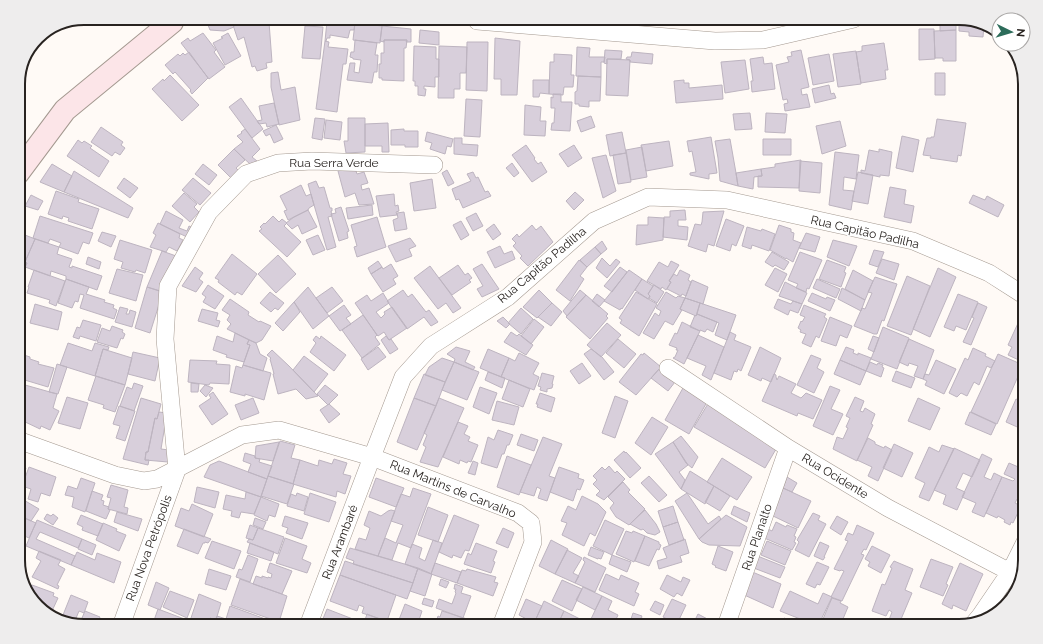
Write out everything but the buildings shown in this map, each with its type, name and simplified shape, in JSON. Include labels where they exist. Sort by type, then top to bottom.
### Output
[{"type":"main road","points":[[25,164],[65,110],[168,25]]},
{"type":"street","points":[[525,25],[715,41],[763,40],[828,25]]},
{"type":"street","name":"Rua Serra Verde","points":[[177,470],[165,339],[168,286],[209,212],[246,174],[278,163],[312,161],[434,165]]},
{"type":"street","name":"Rua Capitão Padilha","points":[[372,457],[403,376],[431,346],[508,297],[594,221],[648,197],[727,200],[912,241],[989,273],[1018,292]]},
{"type":"street","name":"Rua Ocidente","points":[[668,368],[788,448],[888,508],[1010,572]]},
{"type":"street","points":[[25,443],[115,476],[144,481],[158,480],[242,435],[279,430],[372,457]]},
{"type":"street","name":"Rua Planalto","points":[[728,619],[788,448]]},
{"type":"street","name":"Rua Martins de Carvalho","points":[[372,457],[518,513],[531,523],[533,542],[504,619]]},
{"type":"street","name":"Rua Arambaré","points":[[311,619],[372,457]]},
{"type":"street","name":"Rua Nova Petrópolis","points":[[124,619],[177,470]]},
{"type":"street","points":[[982,614],[1010,572],[1018,556]]}]
